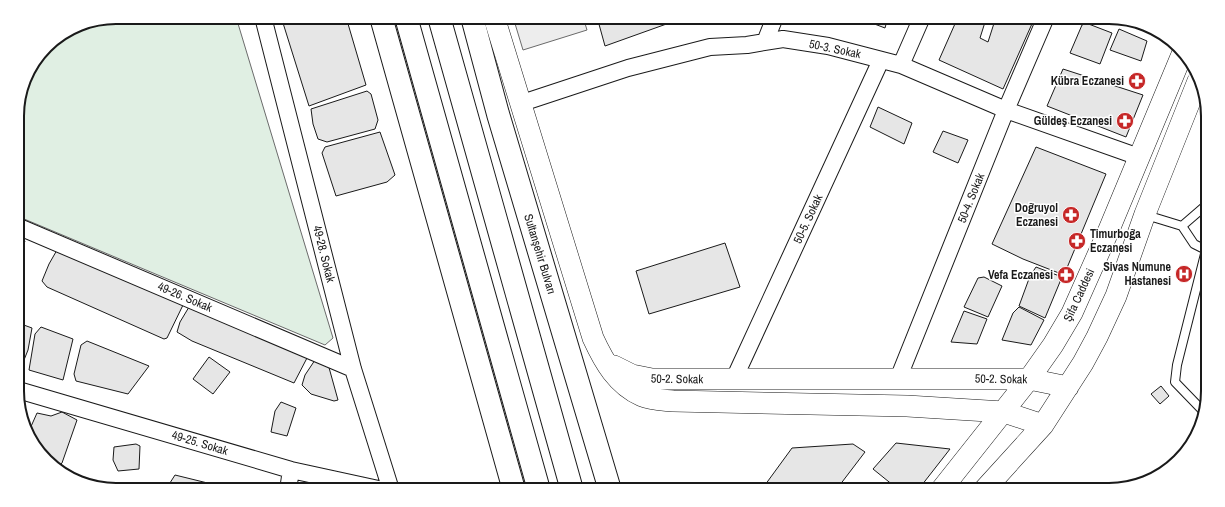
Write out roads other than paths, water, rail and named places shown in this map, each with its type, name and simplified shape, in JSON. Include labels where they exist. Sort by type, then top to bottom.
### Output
[{"type":"main road","points":[[383,24],[512,483]]},
{"type":"main road","points":[[408,24],[537,483]]},
{"type":"main road","points":[[441,24],[570,483]]},
{"type":"main road","name":"Sultanşehir Bulvarı","points":[[474,24],[498,114],[608,483]]},
{"type":"street","name":"49-28. Sokak","points":[[265,24],[353,369],[389,483]]},
{"type":"street","points":[[496,24],[522,103],[593,338],[603,360]]},
{"type":"street","points":[[765,42],[772,24]]},
{"type":"street","points":[[901,65],[919,24]]},
{"type":"street","name":"50-4. Sokak","points":[[898,379],[1006,110],[1043,24]]},
{"type":"street","name":"50-3. Sokak","points":[[522,103],[628,68],[710,47],[783,39],[828,46],[901,65],[1006,110],[1139,157]]},
{"type":"street","name":"Şifa Caddesi","points":[[947,483],[1029,379],[1053,345],[1072,313],[1108,232],[1180,58]]},
{"type":"street","name":"50-5. Sokak","points":[[734,379],[881,60]]},
{"type":"street","points":[[990,483],[1043,425],[1083,364],[1113,303],[1145,214],[1196,86]]},
{"type":"street","name":"49-26. Sokak","points":[[24,229],[353,369]]},
{"type":"street","name":"50-2. Sokak","points":[[603,360],[632,375],[652,379],[1029,379],[1068,387]]},
{"type":"street","name":"50-2. Sokak","points":[[603,360],[622,384],[643,396],[673,401],[907,406],[1004,412],[1043,425]]},
{"type":"street","name":"49-25. Sokak","points":[[24,392],[291,470],[351,483]]},
{"type":"street","points":[[289,483],[291,470]]},
{"type":"lane","points":[[1182,226],[1201,210]]},
{"type":"lane","points":[[1145,214],[1182,226],[1194,244],[1201,247]]},
{"type":"lane","points":[[1199,407],[1175,382],[1177,365],[1201,273]]},
{"type":"place","name":"Kübra Eczanesi","points":[[1137,81]]},
{"type":"place","name":"Güldeş Eczanesi","points":[[1125,121]]},
{"type":"place","name":"Doğruyol Eczanesi","points":[[1071,215]]},
{"type":"place","name":"Timurboğa Eczanesi","points":[[1077,241]]},
{"type":"place","name":"Sivas Numune Hastanesi","points":[[1184,274]]},
{"type":"place","name":"Vefa Eczanesi","points":[[1066,275]]}]
